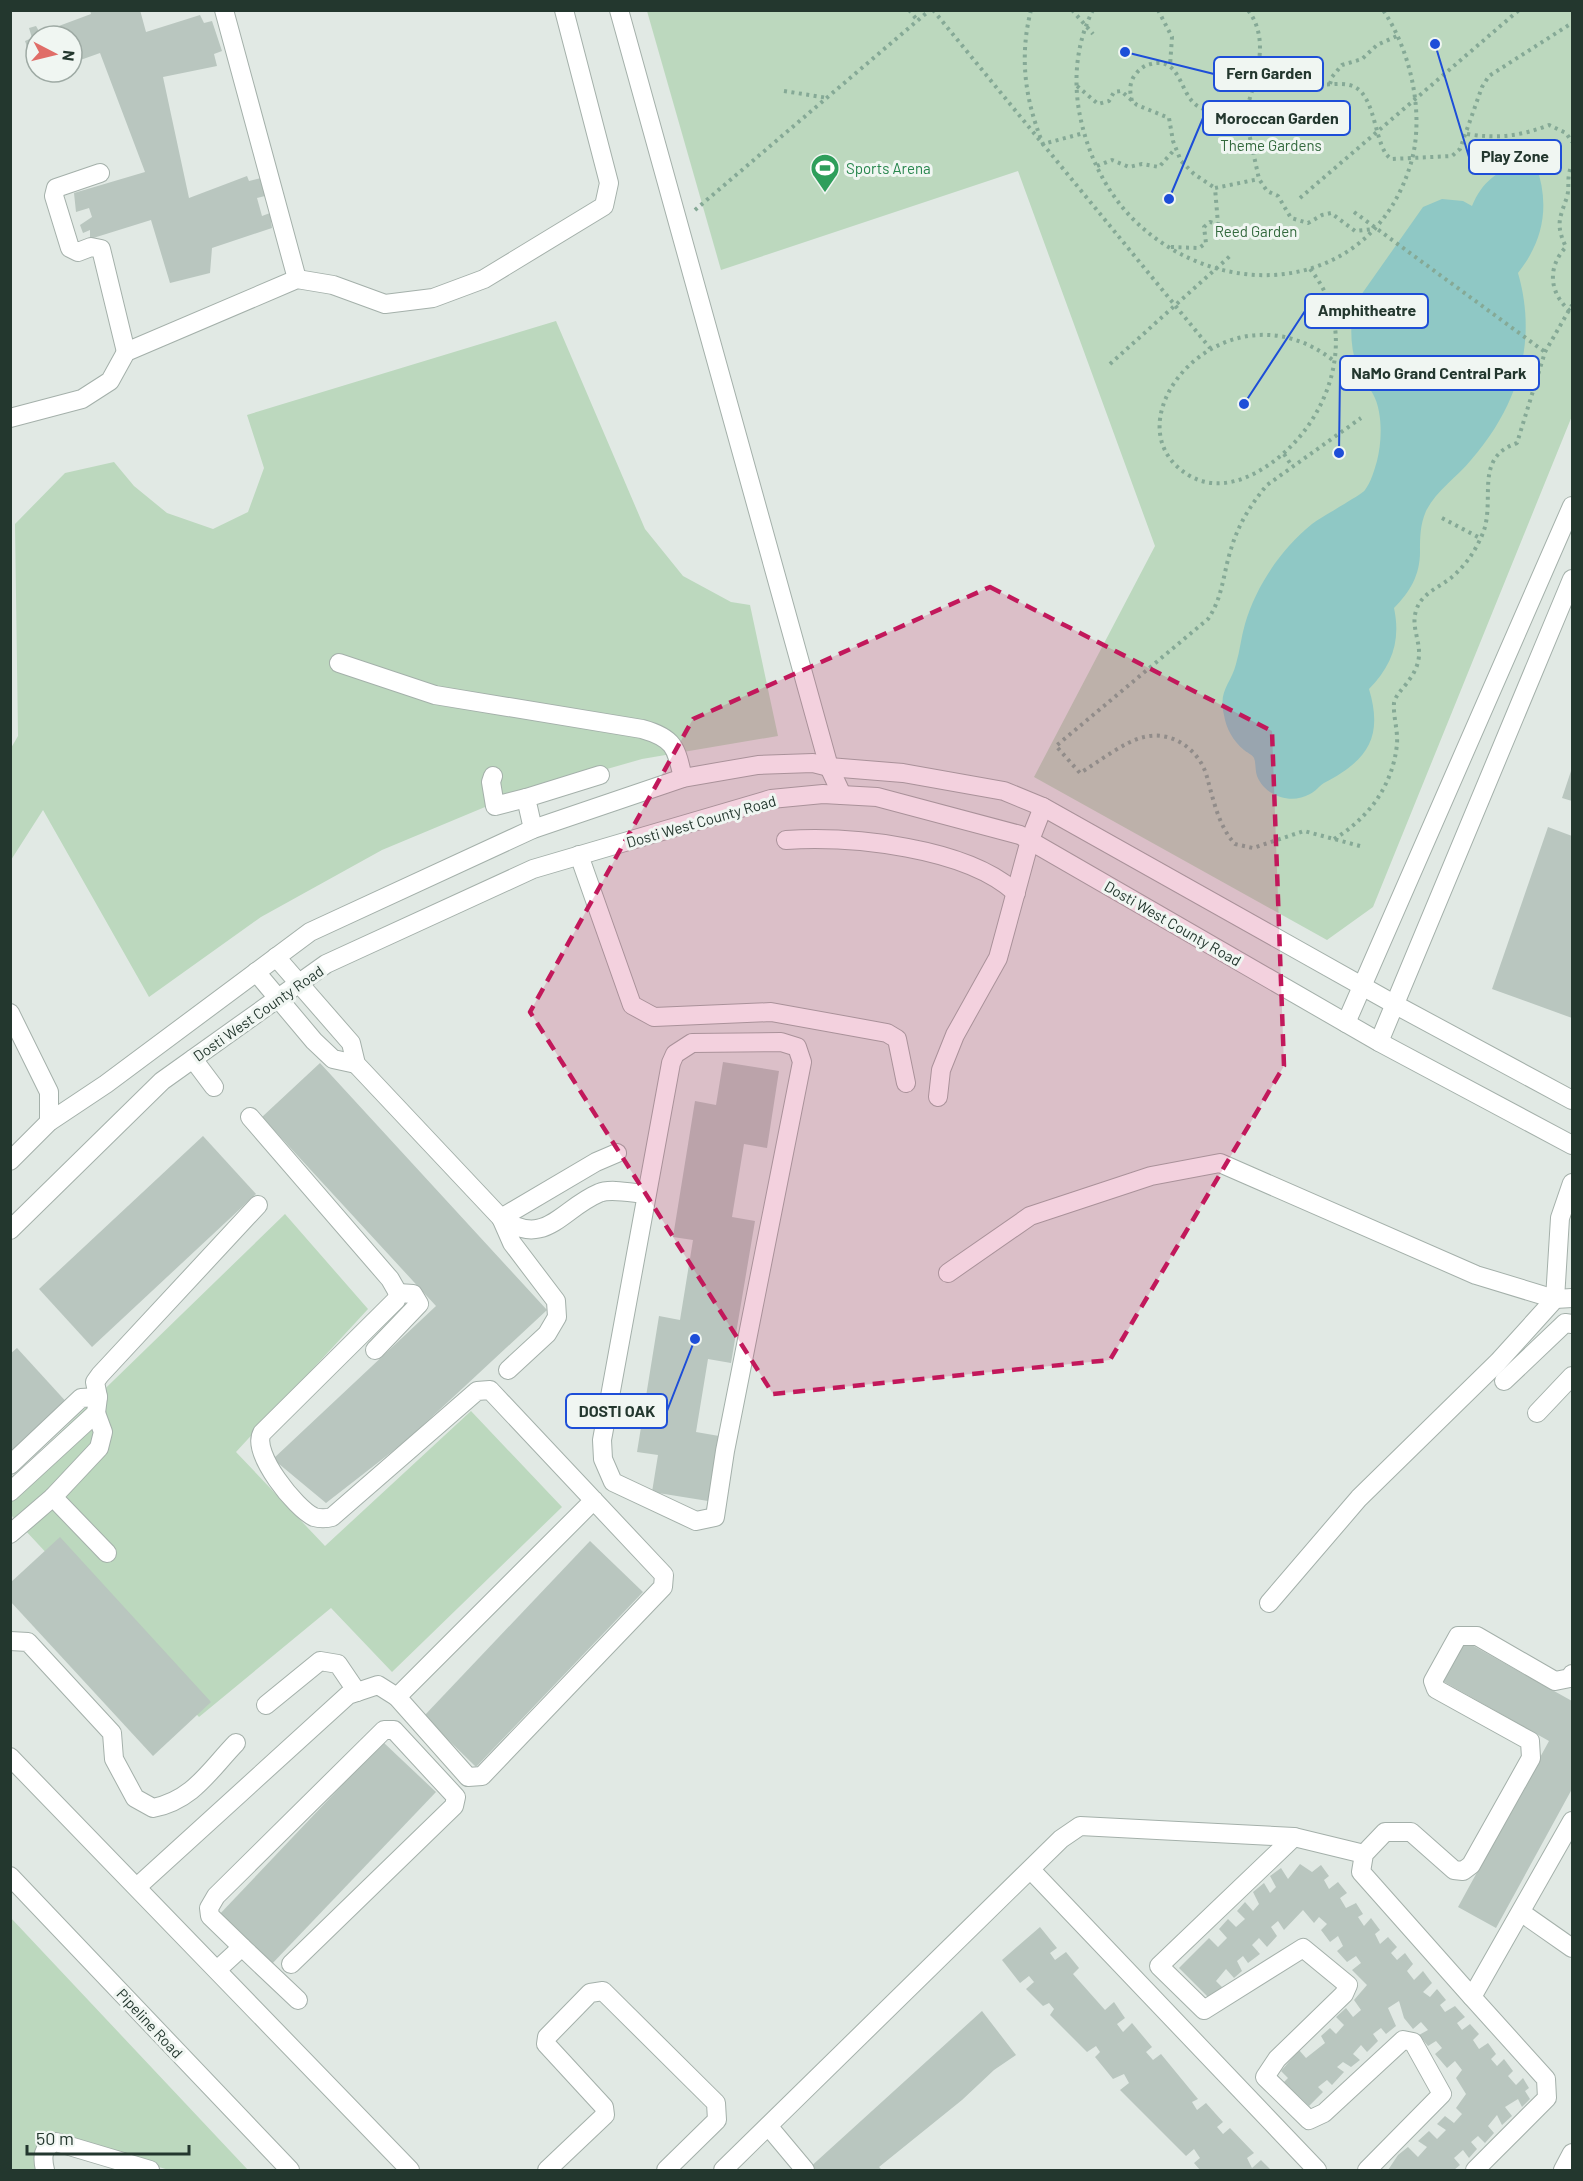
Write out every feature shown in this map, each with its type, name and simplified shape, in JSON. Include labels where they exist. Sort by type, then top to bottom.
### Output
[{"type":"street","points":[[224,10],[297,279]]},
{"type":"street","points":[[10,418],[82,399],[110,381],[126,352],[297,279],[333,285],[385,304],[434,298],[484,279],[604,206],[609,183],[564,10]]},
{"type":"street","points":[[619,10],[680,222],[829,767],[842,795]]},
{"type":"street","points":[[100,173],[56,188],[54,196],[70,248],[78,252],[91,247],[101,249],[126,352]]},
{"type":"street","points":[[1346,1023],[1572,506]]},
{"type":"street","points":[[1379,1042],[1572,579]]},
{"type":"street","points":[[339,663],[435,695],[642,729],[663,735],[677,752],[683,778]]},
{"type":"street","points":[[10,1161],[49,1122],[106,1084],[310,932],[533,829],[683,778],[758,765],[813,763],[829,767],[903,773],[1004,791],[1043,807],[1394,1004],[1572,1100]]},
{"type":"street","points":[[493,776],[491,782],[495,806],[600,775]]},
{"type":"street","name":"Dosti West County Road","points":[[10,1230],[162,1081],[326,964],[533,868],[771,799],[842,795],[877,797],[1020,835],[1379,1042],[1572,1145]]},
{"type":"street","points":[[526,798],[533,829]]},
{"type":"street","points":[[938,1097],[941,1070],[955,1035],[998,958],[1030,840],[1043,807]]},
{"type":"street","points":[[786,840],[855,840],[947,856],[1004,882],[1016,893]]},
{"type":"street","points":[[579,855],[632,1005],[654,1017],[771,1012],[887,1033],[897,1039],[906,1083]]},
{"type":"street","points":[[276,957],[351,1043],[356,1064],[501,1218],[515,1228],[530,1231],[544,1229],[601,1192],[645,1194]]},
{"type":"street","points":[[256,972],[314,1041],[333,1059],[356,1064]]},
{"type":"street","points":[[10,1013],[50,1092],[49,1122]]},
{"type":"street","points":[[781,1042],[797,1047],[802,1062],[725,1451],[715,1517],[696,1521],[614,1482],[603,1459],[602,1440],[645,1194],[668,1076],[675,1054],[692,1043],[781,1042]]},
{"type":"street","points":[[193,1059],[214,1087]]},
{"type":"street","points":[[137,1887],[348,1695],[378,1685],[398,1697],[468,1777],[482,1776],[663,1587],[664,1575],[490,1390],[477,1391],[332,1517],[324,1520],[311,1516],[275,1478],[260,1450],[259,1439],[262,1433],[396,1300],[398,1293],[395,1285],[250,1117]]},
{"type":"street","points":[[501,1218],[596,1162],[617,1153]]},
{"type":"street","points":[[948,1273],[1029,1216],[1150,1176],[1220,1163],[1476,1275],[1564,1298]]},
{"type":"street","points":[[1269,1603],[1359,1498],[1564,1298],[1560,1218],[1572,1183]]},
{"type":"street","points":[[10,1534],[53,1497],[99,1448],[103,1432],[95,1382],[100,1375],[258,1205]]},
{"type":"street","points":[[501,1218],[512,1243],[556,1301],[557,1317],[547,1334],[508,1370]]},
{"type":"street","points":[[375,1350],[419,1304],[413,1294],[398,1293]]},
{"type":"street","points":[[1504,1381],[1565,1323],[1572,1324]]},
{"type":"street","points":[[1537,1413],[1572,1376]]},
{"type":"street","points":[[10,1465],[81,1398],[97,1405]]},
{"type":"street","points":[[10,1492],[97,1405]]},
{"type":"street","points":[[53,1497],[107,1553]]},
{"type":"street","points":[[398,1697],[594,1500]]},
{"type":"street","points":[[1475,2170],[1547,2098],[1546,2079],[1361,1872],[1364,1854],[1385,1832],[1411,1832],[1454,1870],[1463,1871],[1471,1865],[1531,1758],[1530,1741],[1436,1689],[1433,1681],[1458,1636],[1478,1636],[1555,1681],[1570,1678],[1572,1674]]},
{"type":"street","points":[[10,1641],[28,1642],[112,1733],[114,1759],[135,1798],[153,1808],[173,1804],[187,1795],[236,1743]]},
{"type":"street","points":[[266,1706],[320,1661],[338,1664],[357,1692]]},
{"type":"street","points":[[291,1964],[454,1806],[456,1797],[394,1730],[384,1730],[216,1896],[209,1908],[210,1916],[298,2000]]},
{"type":"street","points":[[10,1757],[410,2170]]},
{"type":"street","points":[[1472,1997],[1572,1821]]},
{"type":"street","points":[[723,2170],[1061,1839],[1080,1826],[1293,1837],[1364,1854]]},
{"type":"street","points":[[1293,1837],[1159,1966],[1204,2010],[1303,1948],[1348,1985],[1344,1994],[1277,2059],[1265,2078],[1309,2120],[1324,2113],[1403,2040],[1413,2042],[1442,2094],[1366,2170]]},
{"type":"street","points":[[1031,1870],[1317,2170]]},
{"type":"street","name":"Pipeline Road","points":[[10,1876],[290,2170]]},
{"type":"street","points":[[1522,1912],[1572,1948]]},
{"type":"street","points":[[217,1970],[242,1947]]},
{"type":"street","points":[[547,2170],[604,2115],[604,2107],[546,2043],[547,2037],[590,1993],[603,1991],[716,2103],[717,2120],[673,2168]]},
{"type":"street","points":[[769,2127],[805,2170]]},
{"type":"street","points":[[45,2170],[46,2146],[56,2142],[150,2170]]},
{"type":"street","points":[[1563,2170],[1572,2153]]},
{"type":"path","points":[[909,10],[918,21]]},
{"type":"path","points":[[680,222],[931,10],[1210,348]]},
{"type":"path","points":[[1031,10],[1024,48],[1024,73],[1027,97],[1043,144]]},
{"type":"path","points":[[1072,10],[1093,34]]},
{"type":"path","points":[[1093,10],[1077,57],[1077,85],[1084,133],[1097,166],[1118,201],[1134,219],[1170,247],[1217,268],[1261,276],[1282,276],[1310,269],[1343,255],[1376,229],[1399,196],[1412,158],[1416,119],[1406,57],[1398,36],[1383,10]]},
{"type":"path","points":[[1158,10],[1172,37],[1170,66]]},
{"type":"path","points":[[1248,10],[1260,37],[1260,60],[1245,115],[1259,179],[1267,190],[1278,196],[1291,218],[1297,222],[1308,223],[1331,213],[1355,231],[1376,229]]},
{"type":"path","points":[[1300,198],[1519,10]]},
{"type":"path","points":[[1260,60],[1295,64],[1317,84],[1349,85],[1362,93],[1379,130],[1388,157],[1394,160],[1452,156],[1460,149],[1467,134],[1482,87],[1489,76],[1572,23]]},
{"type":"path","points":[[1330,84],[1332,77],[1342,65],[1362,59],[1377,45],[1398,36]]},
{"type":"path","points":[[1132,101],[1131,86],[1137,72],[1152,63],[1170,66],[1180,77],[1189,98],[1200,108],[1245,115]]},
{"type":"path","points":[[1077,85],[1098,104],[1109,101],[1111,94],[1117,91],[1132,101],[1169,118],[1175,148],[1187,168],[1215,188],[1259,179]]},
{"type":"path","points":[[784,91],[829,98]]},
{"type":"path","points":[[1467,134],[1504,137],[1519,135],[1550,125],[1566,133],[1572,142]]},
{"type":"path","points":[[1043,144],[1084,133]]},
{"type":"path","points":[[1097,166],[1112,160],[1129,167],[1142,164],[1159,167],[1175,148]]},
{"type":"path","points":[[1570,310],[1557,296],[1552,278],[1556,261],[1566,247],[1561,237],[1559,215],[1568,196],[1568,175],[1572,165]]},
{"type":"path","points":[[1170,247],[1199,248],[1206,243],[1204,227],[1210,222],[1218,224],[1215,188]]},
{"type":"path","points":[[1354,213],[1545,352]]},
{"type":"path","points":[[1110,364],[1230,256]]},
{"type":"path","points":[[1310,269],[1328,294],[1337,335],[1334,361],[1328,390],[1309,426],[1284,454],[1252,475],[1221,484],[1195,479],[1174,464],[1167,453],[1161,430],[1165,402],[1181,373],[1210,348],[1239,336],[1270,334],[1309,344],[1334,361]]},
{"type":"path","points":[[1333,839],[1348,830],[1372,807],[1389,777],[1397,744],[1395,700],[1408,684],[1417,666],[1419,646],[1414,621],[1419,603],[1424,596],[1461,569],[1480,538],[1487,516],[1490,465],[1500,451],[1517,443],[1545,352],[1572,305]]},
{"type":"path","points":[[1360,846],[1304,831],[1253,848],[1235,844],[1209,791],[1204,767],[1198,757],[1184,745],[1167,737],[1142,737],[1080,773],[1056,746],[1208,619],[1220,598],[1231,550],[1247,513],[1267,484],[1361,418]]},
{"type":"path","points":[[1284,454],[1292,466]]},
{"type":"path","points":[[1442,518],[1480,538]]},
{"type":"highlighted area","points":[[990,587],[1272,731],[1284,1066],[1110,1360],[773,1394],[530,1012],[693,719]]},
{"type":"green space","points":[[647,11],[1572,11],[1572,416],[1373,907],[1327,940],[1034,777],[1155,546],[1018,171],[721,270]]},
{"type":"green space","points":[[556,321],[645,529],[683,576],[731,602],[750,605],[778,736],[642,759],[509,797],[382,850],[261,917],[149,997],[43,810],[11,860],[11,748],[18,736],[15,524],[65,473],[114,462],[134,486],[167,513],[213,529],[248,512],[264,468],[247,415]]},
{"type":"green space","points":[[285,1214],[368,1309],[236,1452],[325,1546],[471,1411],[562,1507],[392,1672],[331,1608],[199,1717],[11,1515],[11,1480]]},
{"type":"green space","points":[[10,1917],[248,2170],[169,2170],[43,2133],[37,2170],[11,2170]]},
{"type":"water","points":[[1523,164],[1536,165],[1543,194],[1543,208],[1542,222],[1534,248],[1518,273],[1524,299],[1526,324],[1520,372],[1512,395],[1487,439],[1435,497],[1426,511],[1421,526],[1420,560],[1416,576],[1405,596],[1394,608],[1396,631],[1393,652],[1384,671],[1369,689],[1374,722],[1368,746],[1351,766],[1312,793],[1295,799],[1279,797],[1261,783],[1253,757],[1237,743],[1228,729],[1223,699],[1234,671],[1250,610],[1271,569],[1290,545],[1312,524],[1365,490],[1377,461],[1381,427],[1379,409],[1359,371],[1353,351],[1351,336],[1354,305],[1423,207],[1442,199],[1463,201],[1472,206],[1481,190],[1492,178],[1505,170]]},
{"type":"building","points":[[90,10],[140,10],[146,32],[200,15],[204,23],[212,21],[222,51],[214,54],[217,66],[163,77],[189,198],[247,176],[249,181],[261,178],[265,196],[257,198],[262,216],[270,213],[272,228],[212,248],[210,273],[170,283],[151,220],[90,239],[90,230],[83,233],[80,225],[92,217],[89,208],[76,212],[74,193],[145,172],[100,53],[84,59],[84,24],[64,24],[91,14]]},
{"type":"building","points":[[1572,768],[1572,801],[1562,798]]},
{"type":"building","points":[[1548,827],[1572,836],[1572,1018],[1492,989]]},
{"type":"building","points":[[723,1062],[779,1071],[767,1148],[744,1144],[732,1217],[755,1221],[731,1363],[708,1359],[696,1432],[719,1436],[708,1501],[652,1492],[658,1455],[637,1452],[659,1316],[680,1320],[693,1240],[673,1237],[695,1101],[716,1105]]},
{"type":"building","points":[[320,1063],[547,1310],[407,1440],[326,1503],[273,1459],[436,1306],[262,1117]]},
{"type":"building","points":[[203,1136],[256,1194],[92,1347],[39,1289]]},
{"type":"building","points":[[17,1348],[70,1406],[10,1461],[10,1354]]},
{"type":"building","points":[[60,1537],[211,1702],[153,1756],[10,1601],[10,1583]]},
{"type":"building","points":[[590,1541],[643,1592],[476,1767],[424,1716]]},
{"type":"building","points":[[1461,1639],[1572,1701],[1572,1789],[1496,1928],[1458,1907],[1549,1741],[1439,1679]]},
{"type":"building","points":[[383,1742],[436,1792],[269,1967],[217,1917]]},
{"type":"building","points":[[1300,1864],[1312,1872],[1321,1865],[1329,1876],[1324,1880],[1329,1889],[1338,1882],[1347,1893],[1340,1898],[1346,1908],[1356,1903],[1363,1914],[1358,1917],[1364,1926],[1371,1918],[1380,1930],[1375,1934],[1380,1944],[1388,1937],[1397,1947],[1391,1953],[1397,1960],[1405,1953],[1413,1964],[1407,1971],[1414,1980],[1423,1971],[1432,1983],[1423,1992],[1430,1997],[1437,1989],[1446,2000],[1440,2005],[1445,2012],[1455,2006],[1465,2017],[1457,2023],[1462,2030],[1470,2024],[1479,2034],[1473,2040],[1479,2049],[1488,2043],[1496,2054],[1491,2059],[1497,2066],[1504,2059],[1513,2071],[1508,2076],[1516,2085],[1523,2078],[1529,2088],[1525,2091],[1530,2099],[1522,2107],[1518,2099],[1505,2107],[1512,2116],[1502,2125],[1497,2115],[1488,2126],[1494,2133],[1485,2143],[1478,2136],[1471,2142],[1477,2149],[1469,2158],[1463,2150],[1454,2158],[1460,2165],[1454,2170],[1388,2170],[1398,2155],[1408,2147],[1418,2157],[1427,2147],[1418,2141],[1429,2131],[1437,2139],[1446,2130],[1437,2124],[1445,2116],[1454,2123],[1462,2114],[1456,2108],[1466,2094],[1456,2078],[1462,2070],[1455,2061],[1447,2068],[1435,2054],[1442,2048],[1436,2041],[1428,2046],[1419,2035],[1428,2030],[1421,2022],[1413,2029],[1404,2018],[1399,2001],[1388,2008],[1396,2026],[1386,2034],[1381,2028],[1373,2034],[1378,2041],[1367,2052],[1361,2045],[1353,2054],[1360,2060],[1351,2067],[1343,2062],[1337,2067],[1344,2072],[1332,2085],[1327,2080],[1318,2087],[1323,2092],[1309,2106],[1284,2082],[1288,2078],[1281,2071],[1299,2050],[1306,2058],[1325,2043],[1321,2036],[1330,2028],[1336,2034],[1344,2025],[1336,2017],[1346,2008],[1353,2017],[1361,2010],[1354,2000],[1367,1985],[1352,1970],[1361,1963],[1356,1956],[1347,1962],[1337,1951],[1343,1946],[1338,1936],[1330,1942],[1321,1930],[1327,1924],[1319,1917],[1314,1923],[1303,1910],[1284,1930],[1278,1921],[1271,1927],[1277,1936],[1267,1947],[1259,1938],[1252,1945],[1260,1954],[1248,1963],[1243,1956],[1237,1961],[1242,1971],[1234,1978],[1226,1969],[1216,1981],[1222,1987],[1210,1999],[1179,1968],[1209,1938],[1218,1947],[1227,1938],[1219,1929],[1228,1919],[1236,1927],[1245,1919],[1237,1911],[1245,1902],[1253,1911],[1259,1904],[1253,1892],[1264,1883],[1270,1893],[1276,1887],[1270,1876],[1281,1868],[1288,1879]]},
{"type":"building","points":[[1040,1927],[1057,1948],[1050,1953],[1055,1960],[1066,1952],[1079,1968],[1073,1974],[1105,2010],[1114,2002],[1125,2018],[1117,2024],[1123,2032],[1132,2023],[1152,2047],[1146,2052],[1153,2060],[1161,2054],[1198,2099],[1192,2102],[1197,2110],[1206,2103],[1223,2122],[1217,2127],[1223,2134],[1230,2128],[1254,2153],[1247,2158],[1252,2168],[1261,2160],[1271,2170],[1200,2170],[1194,2163],[1200,2158],[1194,2149],[1186,2156],[1120,2090],[1129,2083],[1124,2074],[1113,2079],[1095,2057],[1100,2052],[1096,2046],[1087,2052],[1050,2015],[1054,2009],[1049,2003],[1043,2006],[1026,1989],[1034,1982],[1029,1976],[1020,1983],[1002,1960]]},
{"type":"building","points":[[982,2011],[1016,2055],[994,2070],[962,2100],[879,2167],[882,2170],[807,2170]]},
{"type":"place","name":"Play Zone","points":[[1435,44]]},
{"type":"place","name":"Fern Garden","points":[[1125,52]]},
{"type":"place","name":"Sports Arena","points":[[825,194]]},
{"type":"place","name":"Moroccan Garden","points":[[1169,199]]},
{"type":"place","name":"Amphitheatre","points":[[1244,404]]},
{"type":"place","name":"NaMo Grand Central Park","points":[[1339,453]]},
{"type":"place","name":"DOSTI OAK","points":[[695,1339]]},
{"type":"park label","name":"Theme Gardens","points":[[1271,145]]},
{"type":"park label","name":"Reed Garden","points":[[1256,231]]}]
